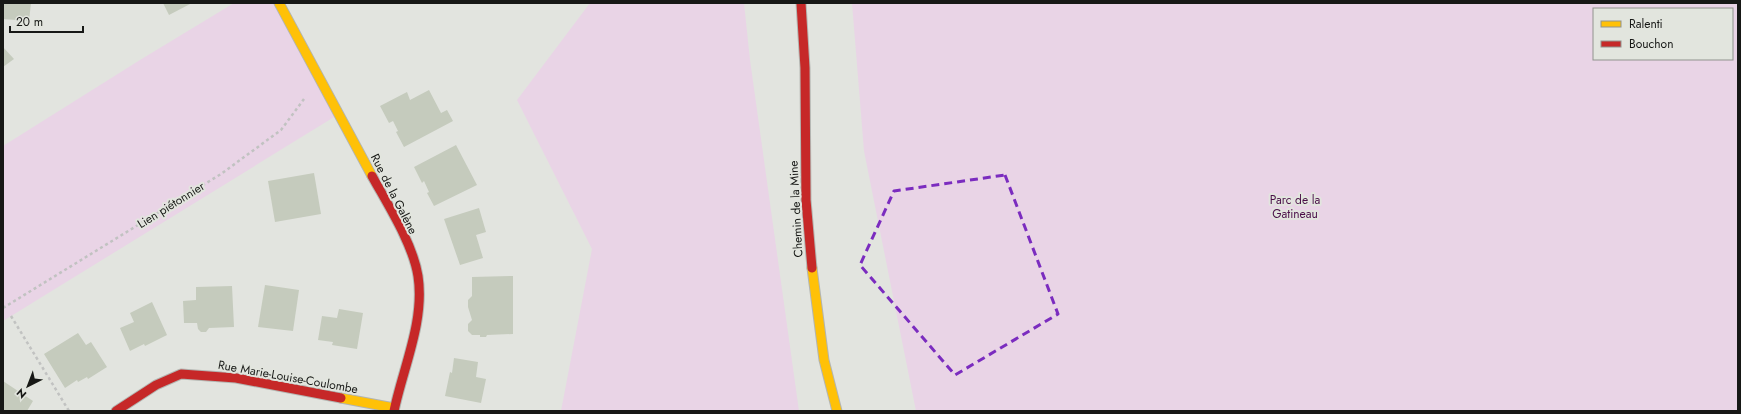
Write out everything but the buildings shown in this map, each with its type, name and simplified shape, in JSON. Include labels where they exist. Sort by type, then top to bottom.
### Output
[{"type":"street","name":"Rue de la Galène","points":[[280,3],[403,233],[418,276],[417,313],[394,410]]},
{"type":"street","name":"Chemin de la Mine","points":[[801,3],[805,68],[806,200],[810,255],[824,360],[837,411]]},
{"type":"street","name":"Rue Marie-Louise-Coulombe","points":[[116,411],[156,385],[181,374],[236,378],[394,410]]},
{"type":"path","name":"Lien piétonnier","points":[[3,308],[221,174],[281,130],[319,78]]},
{"type":"path","points":[[11,316],[69,411]]},
{"type":"highlighted area","points":[[1005,175],[1058,314],[955,375],[860,265],[894,191]]},
{"type":"green space","points":[[234,3],[279,3],[339,114],[3,321],[3,146]]},
{"type":"green space","points":[[590,3],[744,3],[750,60],[799,411],[561,411],[592,249],[517,100]]},
{"type":"green space","name":"Parc de la Gatineau","points":[[852,3],[1738,3],[1738,411],[916,411],[864,151]]},
{"type":"traffic: slow","points":[[279,3],[372,176]]},
{"type":"traffic: slow","points":[[812,268],[824,360],[837,411]]},
{"type":"traffic: slow","points":[[341,398],[394,408]]},
{"type":"traffic: jam","points":[[801,3],[805,68],[806,200],[812,268]]},
{"type":"traffic: jam","points":[[372,176],[411,251],[418,276],[419,293],[416,327],[394,411]]},
{"type":"traffic: jam","points":[[116,411],[156,385],[181,374],[236,378],[341,398]]}]
